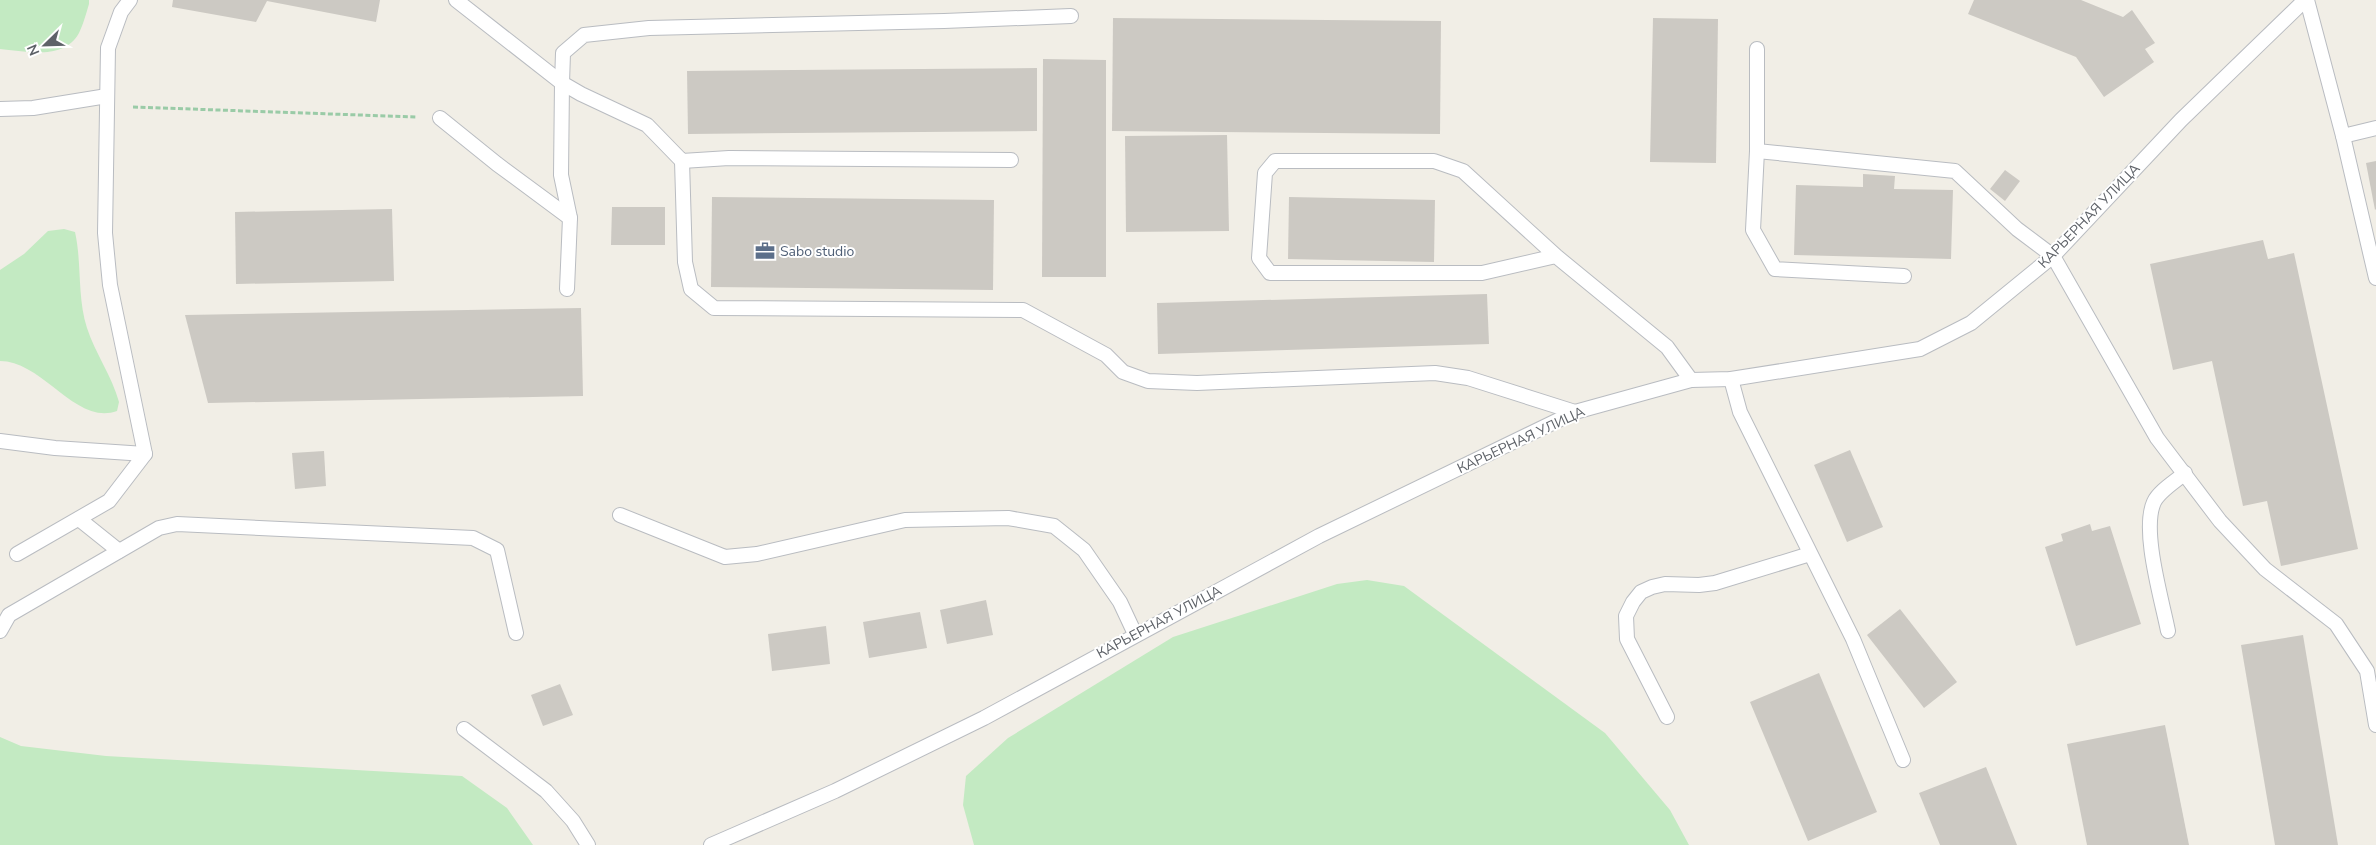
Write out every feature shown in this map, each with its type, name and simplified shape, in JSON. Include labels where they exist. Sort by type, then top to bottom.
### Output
[{"type":"lane","points":[[17,554],[109,501],[144,454],[110,285],[104,233],[108,48],[121,12],[130,0]]},
{"type":"lane","points":[[456,0],[562,82],[582,94],[647,125],[682,160],[685,262],[691,289],[714,308],[1023,310],[1106,355],[1123,372],[1148,381],[1197,383],[1435,374],[1468,378],[1575,412]]},
{"type":"lane","points":[[2306,0],[2343,136],[2376,278]]},
{"type":"lane","name":"КАРЬЕРНАЯ УЛИЦА","points":[[712,845],[835,791],[984,718],[1135,634],[1319,536],[1575,412],[1691,380],[1731,379],[1920,349],[1971,324],[2053,256],[2181,120],[2306,0]]},
{"type":"lane","points":[[567,289],[570,218],[561,175],[563,53],[584,35],[648,28],[1071,16]]},
{"type":"lane","points":[[1758,49],[1757,151],[1753,230],[1775,269],[1904,276]]},
{"type":"lane","points":[[0,108],[34,108],[107,101]]},
{"type":"lane","points":[[440,118],[497,164],[570,218]]},
{"type":"lane","points":[[2343,136],[2376,128]]},
{"type":"lane","points":[[1757,151],[1955,171],[2017,230],[2053,256],[2157,438],[2220,521],[2265,569],[2336,624],[2367,671],[2376,725]]},
{"type":"lane","points":[[682,160],[729,158],[1011,160]]},
{"type":"lane","points":[[1556,256],[1482,273],[1270,272],[1258,258],[1265,173],[1275,161],[1434,161],[1463,171],[1556,256],[1667,348],[1691,380]]},
{"type":"lane","points":[[1731,379],[1740,412],[1853,639],[1903,760]]},
{"type":"lane","points":[[0,441],[55,448],[144,454]]},
{"type":"lane","points":[[2168,631],[2153,556],[2149,518],[2155,500],[2185,473]]},
{"type":"lane","points":[[620,514],[725,556],[757,554],[905,520],[1008,518],[1054,526],[1084,550],[1120,602],[1135,634]]},
{"type":"lane","points":[[79,518],[118,551]]},
{"type":"lane","points":[[0,632],[9,615],[159,528],[177,524],[473,538],[497,550],[516,633]]},
{"type":"lane","points":[[1667,717],[1626,639],[1626,616],[1632,602],[1641,592],[1665,584],[1699,586],[1715,583],[1810,554]]},
{"type":"lane","points":[[464,729],[546,790],[573,821],[588,845]]},
{"type":"path","points":[[107,101],[440,118]]},
{"type":"green space","points":[[0,0],[89,0],[89,4],[79,33],[72,42],[64,48],[54,51],[32,52],[0,49]]},
{"type":"green space","points":[[64,229],[75,232],[84,316],[90,337],[116,392],[119,402],[117,411],[102,413],[87,410],[31,371],[16,364],[0,361],[0,270],[24,254],[48,231]]},
{"type":"green space","points":[[1367,580],[1404,586],[1605,733],[1670,810],[1689,845],[974,845],[963,805],[966,776],[1008,738],[1173,637],[1337,584]]},
{"type":"green space","points":[[0,737],[21,746],[106,756],[462,776],[507,808],[533,845],[0,845]]},
{"type":"building","points":[[173,0],[380,0],[376,22],[267,1],[256,22],[172,7]]},
{"type":"building","points":[[1974,0],[2081,0],[2123,17],[2132,10],[2155,43],[2145,49],[2154,62],[2104,97],[2076,57],[1968,14]]},
{"type":"building","points":[[1113,18],[1441,21],[1440,134],[1112,131]]},
{"type":"building","points":[[1653,18],[1718,19],[1716,163],[1650,162]]},
{"type":"building","points":[[1043,59],[1106,60],[1106,277],[1042,277]]},
{"type":"building","points":[[1037,68],[1037,131],[688,134],[687,71]]},
{"type":"building","points":[[1227,135],[1229,231],[1126,232],[1125,136]]},
{"type":"building","points":[[2376,161],[2376,209],[2375,210],[2366,163]]},
{"type":"building","points":[[2005,170],[2020,181],[2005,201],[1990,189]]},
{"type":"building","points":[[1863,174],[1895,176],[1894,189],[1953,190],[1951,259],[1794,255],[1796,185],[1863,187]]},
{"type":"building","points":[[712,197],[994,200],[993,290],[711,287]]},
{"type":"building","points":[[1289,197],[1435,200],[1434,262],[1288,259]]},
{"type":"building","points":[[612,207],[665,207],[665,245],[611,245]]},
{"type":"building","points":[[392,209],[394,281],[236,284],[235,212]]},
{"type":"building","points":[[2263,240],[2268,259],[2294,253],[2358,549],[2281,566],[2267,501],[2243,506],[2212,361],[2173,370],[2150,264]]},
{"type":"building","points":[[1487,294],[1489,344],[1158,354],[1157,303]]},
{"type":"building","points":[[581,308],[583,396],[208,403],[185,315]]},
{"type":"building","points":[[1850,450],[1883,527],[1847,542],[1814,465]]},
{"type":"building","points":[[324,451],[326,486],[295,489],[292,453]]},
{"type":"building","points":[[2090,524],[2092,531],[2110,526],[2141,624],[2076,646],[2045,547],[2063,541],[2061,534]]},
{"type":"building","points":[[986,600],[993,635],[947,644],[940,610]]},
{"type":"building","points":[[1900,609],[1957,682],[1924,708],[1867,635]]},
{"type":"building","points":[[920,612],[927,648],[869,658],[863,622]]},
{"type":"building","points":[[826,626],[830,664],[772,671],[768,634]]},
{"type":"building","points":[[2303,635],[2338,845],[2275,845],[2241,645]]},
{"type":"building","points":[[1819,673],[1877,812],[1808,841],[1750,702]]},
{"type":"building","points":[[560,684],[573,715],[543,726],[531,695]]},
{"type":"building","points":[[2165,725],[2189,845],[2087,845],[2067,744]]},
{"type":"building","points":[[1986,767],[2017,845],[1940,845],[1919,793]]},
{"type":"place","name":"Sabo studio","points":[[765,251]]}]
